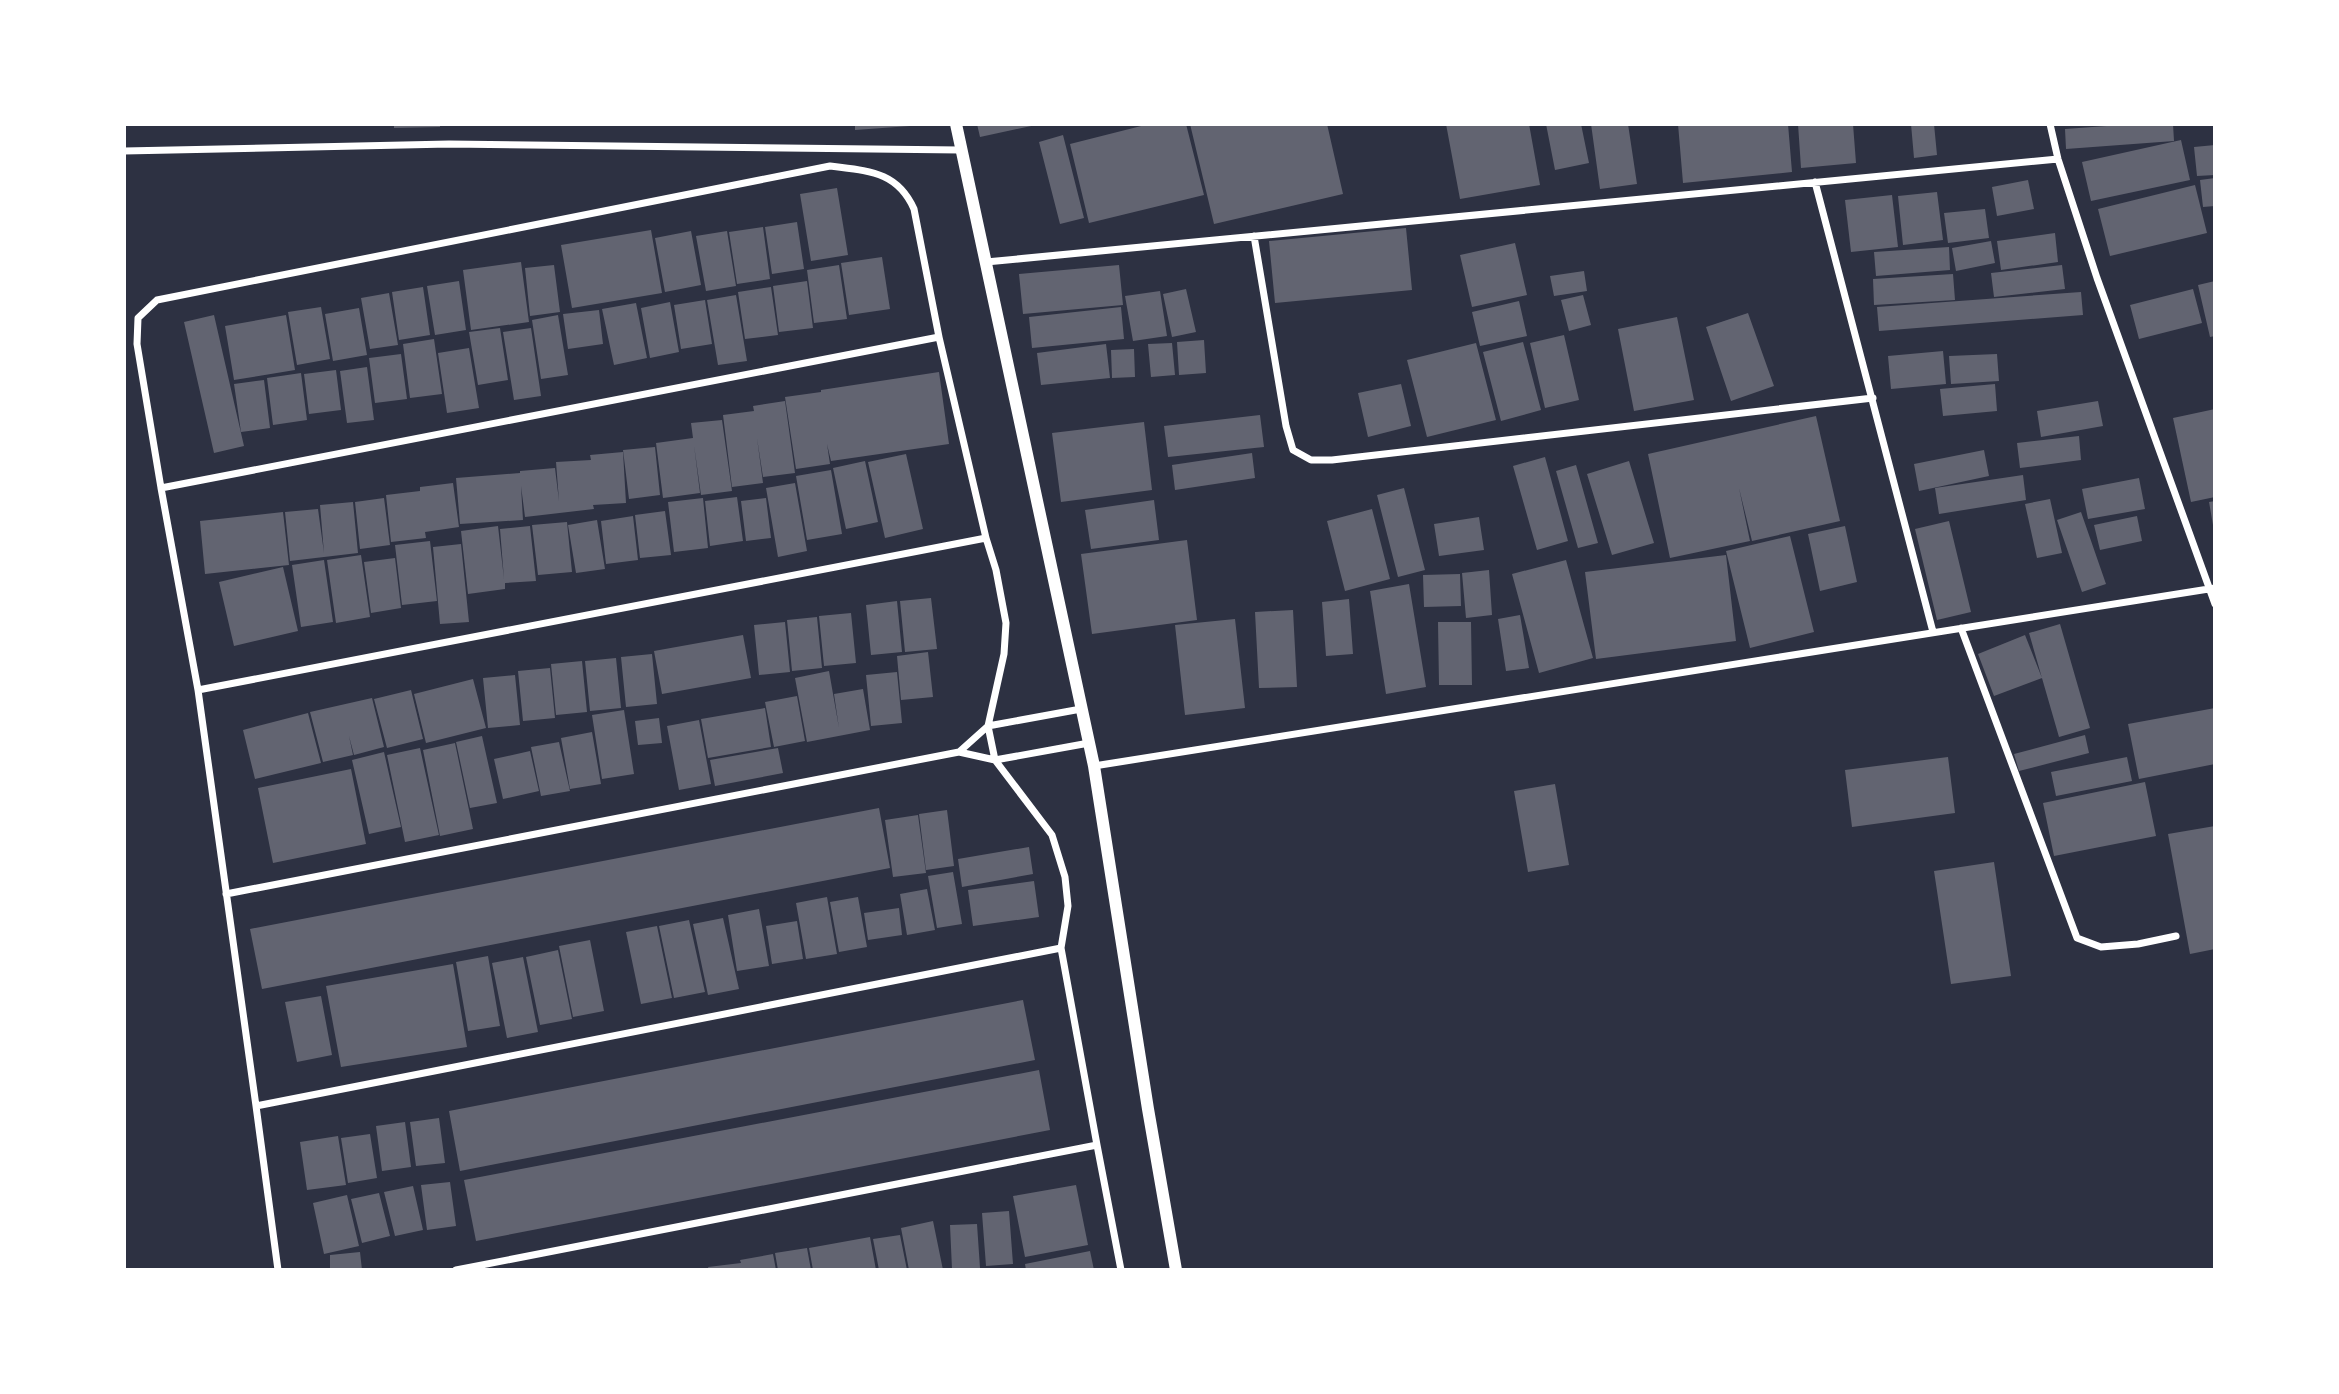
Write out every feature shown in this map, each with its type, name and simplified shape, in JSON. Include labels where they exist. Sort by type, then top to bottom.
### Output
[{"type":"street","points":[[956,124],[1094,766],[1176,1270]]},
{"type":"street","points":[[2050,124],[2058,159],[2102,291],[2212,588],[2215,604]]},
{"type":"street","points":[[124,151],[449,144],[960,150]]},
{"type":"street","points":[[986,262],[2058,159]]},
{"type":"street","points":[[278,1270],[198,690],[137,344],[138,318],[157,300],[830,166],[875,172],[906,192],[914,209],[939,337],[986,538],[996,570],[1006,624],[1004,654],[988,726],[995,760],[1052,835],[1065,877],[1068,906],[1061,948],[1121,1270]]},
{"type":"street","points":[[1815,182],[1933,632]]},
{"type":"street","points":[[1254,236],[1286,426],[1293,450],[1311,460],[1332,460],[1873,398]]},
{"type":"street","points":[[161,488],[939,337]]},
{"type":"street","points":[[198,690],[986,538]]},
{"type":"street","points":[[1094,766],[2212,588]]},
{"type":"street","points":[[1961,628],[2077,939],[2101,947],[2138,944],[2176,936]]},
{"type":"street","points":[[959,752],[988,726],[1082,709]]},
{"type":"street","points":[[226,894],[959,752],[995,760],[1089,743]]},
{"type":"street","points":[[256,1106],[1061,948]]},
{"type":"street","points":[[456,1270],[1097,1145]]},
{"type":"building","points":[[394,124],[440,124],[440,127],[394,128]]},
{"type":"building","points":[[855,124],[910,124],[910,126],[855,130]]},
{"type":"building","points":[[977,124],[1036,124],[1036,125],[980,137]]},
{"type":"building","points":[[1149,124],[1186,124],[1204,195],[1089,223],[1070,144]]},
{"type":"building","points":[[1190,124],[1327,124],[1343,194],[1214,224]]},
{"type":"building","points":[[1446,124],[1529,124],[1540,185],[1460,199]]},
{"type":"building","points":[[1546,124],[1581,124],[1589,163],[1555,170]]},
{"type":"building","points":[[1591,124],[1628,124],[1637,184],[1600,189]]},
{"type":"building","points":[[1678,124],[1788,124],[1792,172],[1683,183]]},
{"type":"building","points":[[1798,124],[1853,124],[1856,163],[1801,168]]},
{"type":"building","points":[[1911,124],[1934,124],[1937,155],[1914,158]]},
{"type":"building","points":[[2173,124],[2174,141],[2066,149],[2065,129]]},
{"type":"building","points":[[1063,135],[1084,218],[1060,224],[1039,142]]},
{"type":"building","points":[[2181,140],[2190,180],[2091,201],[2082,162]]},
{"type":"building","points":[[2215,145],[2215,175],[2197,176],[2194,147]]},
{"type":"building","points":[[2215,178],[2215,206],[2203,207],[2200,180]]},
{"type":"building","points":[[2028,180],[2034,209],[1997,216],[1992,187]]},
{"type":"building","points":[[2195,185],[2207,233],[2110,256],[2098,209]]},
{"type":"building","points":[[837,188],[848,255],[811,261],[800,194]]},
{"type":"building","points":[[1937,192],[1943,240],[1903,245],[1898,196]]},
{"type":"building","points":[[1892,195],[1898,247],[1851,252],[1845,200]]},
{"type":"building","points":[[1985,209],[1989,238],[1948,243],[1944,213]]},
{"type":"building","points":[[797,222],[804,269],[772,274],[765,227]]},
{"type":"building","points":[[763,227],[770,279],[737,284],[729,232]]},
{"type":"building","points":[[1406,228],[1412,290],[1275,303],[1269,241]]},
{"type":"building","points":[[651,230],[662,293],[572,308],[561,245]]},
{"type":"building","points":[[691,231],[701,285],[665,292],[655,238]]},
{"type":"building","points":[[727,231],[736,286],[706,291],[696,236]]},
{"type":"building","points":[[2055,233],[2058,262],[2001,270],[1997,241]]},
{"type":"building","points":[[1991,241],[1995,263],[1956,271],[1952,248]]},
{"type":"building","points":[[1515,243],[1527,295],[1472,307],[1460,255]]},
{"type":"building","points":[[1949,247],[1950,270],[1876,276],[1874,252]]},
{"type":"building","points":[[882,257],[890,309],[849,315],[841,263]]},
{"type":"building","points":[[521,262],[529,322],[471,330],[463,270]]},
{"type":"building","points":[[554,265],[560,312],[530,316],[525,268]]},
{"type":"building","points":[[839,265],[847,319],[814,323],[807,270]]},
{"type":"building","points":[[1119,265],[1123,305],[1023,314],[1019,274]]},
{"type":"building","points":[[2062,265],[2065,289],[1994,297],[1991,273]]},
{"type":"building","points":[[1584,271],[1587,291],[1554,296],[1550,276]]},
{"type":"building","points":[[1953,274],[1955,300],[1874,305],[1873,279]]},
{"type":"building","points":[[459,281],[466,330],[435,335],[427,286]]},
{"type":"building","points":[[807,281],[813,328],[779,332],[773,286]]},
{"type":"building","points":[[2215,281],[2215,336],[2210,337],[2198,285]]},
{"type":"building","points":[[423,287],[430,335],[399,340],[392,292]]},
{"type":"building","points":[[771,287],[778,335],[745,339],[738,292]]},
{"type":"building","points":[[1186,289],[1196,332],[1172,337],[1163,294]]},
{"type":"building","points":[[2193,289],[2202,323],[2139,339],[2130,305]]},
{"type":"building","points":[[1160,291],[1167,336],[1133,341],[1125,296]]},
{"type":"building","points":[[2081,292],[2083,315],[1879,331],[1877,307]]},
{"type":"building","points":[[389,293],[398,345],[370,349],[361,298]]},
{"type":"building","points":[[736,295],[747,361],[718,365],[707,300]]},
{"type":"building","points":[[1583,295],[1591,325],[1569,331],[1561,300]]},
{"type":"building","points":[[705,300],[712,344],[681,349],[674,305]]},
{"type":"building","points":[[1519,301],[1527,336],[1480,346],[1472,312]]},
{"type":"building","points":[[670,302],[679,352],[650,358],[641,308]]},
{"type":"building","points":[[636,303],[647,358],[614,365],[602,309]]},
{"type":"building","points":[[321,307],[330,359],[297,365],[288,312]]},
{"type":"building","points":[[1121,307],[1124,339],[1032,348],[1029,317]]},
{"type":"building","points":[[359,308],[367,355],[333,361],[325,314]]},
{"type":"building","points":[[599,310],[603,344],[568,349],[563,314]]},
{"type":"building","points":[[1748,313],[1774,386],[1731,401],[1706,327]]},
{"type":"building","points":[[214,315],[244,446],[214,453],[184,322]]},
{"type":"building","points":[[286,315],[295,370],[234,380],[225,326]]},
{"type":"building","points":[[558,315],[568,375],[541,379],[532,320]]},
{"type":"building","points":[[1677,317],[1694,400],[1634,411],[1618,329]]},
{"type":"building","points":[[500,328],[508,380],[478,385],[469,332]]},
{"type":"building","points":[[531,328],[541,396],[514,400],[503,332]]},
{"type":"building","points":[[1564,335],[1579,400],[1545,408],[1530,343]]},
{"type":"building","points":[[434,339],[442,394],[410,398],[403,344]]},
{"type":"building","points":[[1204,340],[1206,373],[1179,375],[1177,342]]},
{"type":"building","points":[[1523,342],[1541,410],[1501,421],[1483,352]]},
{"type":"building","points":[[1172,343],[1175,375],[1151,377],[1148,344]]},
{"type":"building","points":[[1476,343],[1496,420],[1427,437],[1407,360]]},
{"type":"building","points":[[1106,344],[1110,378],[1041,385],[1037,353]]},
{"type":"building","points":[[469,348],[479,408],[447,413],[438,353]]},
{"type":"building","points":[[1134,349],[1135,377],[1112,378],[1111,350]]},
{"type":"building","points":[[1943,351],[1946,384],[1891,389],[1888,356]]},
{"type":"building","points":[[401,354],[407,399],[375,403],[369,358]]},
{"type":"building","points":[[1997,354],[1999,381],[1951,384],[1949,356]]},
{"type":"building","points":[[367,367],[374,420],[347,423],[340,371]]},
{"type":"building","points":[[336,370],[341,410],[309,414],[304,374]]},
{"type":"building","points":[[939,372],[949,444],[831,461],[827,444],[830,464],[796,469],[785,397]]},
{"type":"building","points":[[301,373],[307,420],[273,425],[267,378]]},
{"type":"building","points":[[264,380],[270,428],[241,432],[234,384]]},
{"type":"building","points":[[1401,384],[1411,426],[1368,437],[1358,393]]},
{"type":"building","points":[[1995,384],[1997,411],[1943,416],[1940,389]]},
{"type":"building","points":[[785,401],[795,473],[763,477],[757,438],[763,483],[732,487],[723,415],[754,411],[753,406]]},
{"type":"building","points":[[2098,401],[2103,426],[2041,437],[2037,411]]},
{"type":"building","points":[[2215,409],[2215,497],[2191,502],[2173,418]]},
{"type":"building","points":[[1260,415],[1264,447],[1168,457],[1164,426]]},
{"type":"building","points":[[1816,416],[1840,521],[1752,541],[1739,488],[1750,541],[1670,558],[1648,454]]},
{"type":"building","points":[[722,420],[732,491],[701,495],[694,445],[700,493],[663,498],[656,443],[693,438],[691,423]]},
{"type":"building","points":[[1144,422],[1152,490],[1061,502],[1052,433]]},
{"type":"building","points":[[2079,436],[2081,460],[2020,468],[2017,443]]},
{"type":"building","points":[[655,447],[660,495],[629,499],[623,450]]},
{"type":"building","points":[[1984,450],[1989,476],[1919,491],[1914,464]]},
{"type":"building","points":[[623,452],[626,503],[593,505],[594,509],[525,517],[521,486],[523,520],[460,524],[456,478],[555,468],[559,501],[556,462],[591,460],[590,455]]},
{"type":"building","points":[[1252,453],[1255,478],[1175,490],[1172,465]]},
{"type":"building","points":[[906,454],[923,529],[885,538],[868,462]]},
{"type":"building","points":[[1545,457],[1568,541],[1537,550],[1513,466]]},
{"type":"building","points":[[865,461],[878,522],[846,529],[833,468]]},
{"type":"building","points":[[1629,461],[1654,543],[1612,555],[1587,474]]},
{"type":"building","points":[[1576,465],[1598,543],[1578,548],[1556,471]]},
{"type":"building","points":[[831,470],[842,534],[807,540],[796,476]]},
{"type":"building","points":[[2023,475],[2026,500],[1939,514],[1935,488]]},
{"type":"building","points":[[2139,478],[2145,509],[2088,519],[2082,489]]},
{"type":"building","points":[[453,483],[459,527],[425,532],[426,538],[391,542],[386,495]]},
{"type":"building","points":[[795,483],[807,551],[778,557],[766,488]]},
{"type":"building","points":[[1404,488],[1425,570],[1398,577],[1377,495]]},
{"type":"building","points":[[737,497],[743,541],[710,546],[705,501]]},
{"type":"building","points":[[384,498],[390,545],[360,549],[355,502]]},
{"type":"building","points":[[703,498],[708,548],[674,552],[668,502]]},
{"type":"building","points":[[766,498],[771,538],[746,541],[741,501]]},
{"type":"building","points":[[2050,499],[2062,553],[2037,558],[2025,504]]},
{"type":"building","points":[[1154,500],[1159,540],[1091,549],[1085,510]]},
{"type":"building","points":[[2215,501],[2215,525],[2213,525],[2209,502]]},
{"type":"building","points":[[353,502],[358,553],[290,561],[285,512],[318,509],[324,553],[320,505]]},
{"type":"building","points":[[1372,509],[1390,579],[1345,591],[1327,521]]},
{"type":"building","points":[[665,511],[671,555],[640,558],[635,515]]},
{"type":"building","points":[[283,512],[289,565],[205,574],[200,521]]},
{"type":"building","points":[[2081,512],[2106,584],[2082,592],[2057,520]]},
{"type":"building","points":[[633,516],[638,560],[606,564],[601,521]]},
{"type":"building","points":[[2137,516],[2142,541],[2100,550],[2094,525]]},
{"type":"building","points":[[1479,517],[1484,550],[1439,556],[1434,524]]},
{"type":"building","points":[[597,520],[605,569],[576,573],[568,525]]},
{"type":"building","points":[[1949,521],[1971,612],[1937,620],[1915,529]]},
{"type":"building","points":[[567,522],[572,572],[538,575],[532,525]]},
{"type":"building","points":[[498,526],[504,579],[500,529],[530,526],[536,581],[505,583],[505,589],[468,594],[461,531]]},
{"type":"building","points":[[1845,526],[1857,582],[1820,591],[1808,534]]},
{"type":"building","points":[[1790,536],[1814,632],[1750,648],[1726,551]]},
{"type":"building","points":[[1187,540],[1197,620],[1092,634],[1081,554]]},
{"type":"building","points":[[430,541],[437,601],[402,605],[395,545]]},
{"type":"building","points":[[461,544],[469,622],[440,624],[433,547]]},
{"type":"building","points":[[361,555],[370,617],[336,623],[327,560]]},
{"type":"building","points":[[1726,555],[1736,641],[1596,659],[1585,572]]},
{"type":"building","points":[[395,558],[401,608],[371,613],[364,562]]},
{"type":"building","points":[[324,560],[333,622],[301,627],[292,565]]},
{"type":"building","points":[[1566,560],[1593,658],[1539,673],[1512,574]]},
{"type":"building","points":[[283,567],[298,631],[234,646],[219,582]]},
{"type":"building","points":[[1489,570],[1492,615],[1466,618],[1462,573]]},
{"type":"building","points":[[1460,574],[1461,606],[1424,607],[1423,575]]},
{"type":"building","points":[[1409,584],[1426,687],[1386,694],[1370,591]]},
{"type":"building","points":[[931,598],[937,649],[905,652],[900,601]]},
{"type":"building","points":[[1349,599],[1353,654],[1326,656],[1322,602]]},
{"type":"building","points":[[897,601],[902,652],[871,655],[866,605]]},
{"type":"building","points":[[1293,610],[1297,687],[1259,688],[1255,612]]},
{"type":"building","points":[[851,613],[856,663],[824,666],[819,616]]},
{"type":"building","points":[[1520,615],[1529,668],[1506,671],[1498,619]]},
{"type":"building","points":[[817,617],[822,668],[792,671],[787,620]]},
{"type":"building","points":[[1235,619],[1245,708],[1185,715],[1175,625]]},
{"type":"building","points":[[785,622],[790,672],[759,675],[754,625]]},
{"type":"building","points":[[1438,622],[1471,622],[1472,685],[1439,685]]},
{"type":"building","points":[[2060,624],[2090,728],[2059,737],[2029,633]]},
{"type":"building","points":[[743,635],[751,678],[662,694],[654,651]]},
{"type":"building","points":[[2025,635],[2042,678],[1994,696],[1978,654]]},
{"type":"building","points":[[928,652],[933,697],[901,700],[897,656]]},
{"type":"building","points":[[652,654],[657,704],[626,707],[621,657]]},
{"type":"building","points":[[616,658],[621,708],[590,711],[585,661]]},
{"type":"building","points":[[582,661],[587,712],[556,715],[551,664]]},
{"type":"building","points":[[550,668],[555,718],[523,721],[518,671]]},
{"type":"building","points":[[829,671],[839,728],[834,694],[863,689],[870,730],[807,742],[795,678]]},
{"type":"building","points":[[897,672],[902,723],[871,726],[866,675]]},
{"type":"building","points":[[515,675],[520,725],[488,728],[483,678]]},
{"type":"building","points":[[473,679],[486,728],[426,743],[414,694]]},
{"type":"building","points":[[411,690],[423,739],[387,748],[374,699]]},
{"type":"building","points":[[797,696],[805,741],[774,747],[765,702]]},
{"type":"building","points":[[372,698],[384,747],[354,755],[349,736],[353,755],[323,762],[310,712]]},
{"type":"building","points":[[765,708],[771,747],[708,758],[701,719]]},
{"type":"building","points":[[2215,708],[2215,764],[2139,779],[2128,724]]},
{"type":"building","points":[[624,710],[634,774],[602,779],[592,715]]},
{"type":"building","points":[[308,713],[321,763],[255,779],[243,730]]},
{"type":"building","points":[[659,718],[662,743],[638,745],[635,721]]},
{"type":"building","points":[[699,720],[711,784],[679,790],[667,726]]},
{"type":"building","points":[[592,732],[601,784],[570,789],[561,738]]},
{"type":"building","points":[[2085,735],[2089,753],[2019,771],[2014,754]]},
{"type":"building","points":[[482,736],[497,803],[470,808],[456,742]]},
{"type":"building","points":[[559,742],[570,791],[541,796],[531,747]]},
{"type":"building","points":[[455,743],[473,829],[440,836],[423,750]]},
{"type":"building","points":[[420,748],[439,835],[405,842],[387,755]]},
{"type":"building","points":[[778,748],[783,773],[715,786],[710,760]]},
{"type":"building","points":[[530,751],[539,791],[503,799],[494,759]]},
{"type":"building","points":[[384,752],[401,827],[369,834],[352,760]]},
{"type":"building","points":[[1948,757],[1955,813],[1852,827],[1845,770]]},
{"type":"building","points":[[2127,757],[2132,781],[2056,796],[2051,772]]},
{"type":"building","points":[[351,769],[366,844],[273,863],[258,788]]},
{"type":"building","points":[[2145,782],[2156,836],[2054,856],[2043,803]]},
{"type":"building","points":[[1555,784],[1569,865],[1528,872],[1514,791]]},
{"type":"building","points":[[879,808],[890,868],[262,989],[250,929]]},
{"type":"building","points":[[947,810],[954,866],[926,870],[919,814]]},
{"type":"building","points":[[918,815],[926,873],[893,877],[885,820]]},
{"type":"building","points":[[2215,826],[2215,949],[2190,954],[2168,834]]},
{"type":"building","points":[[1029,847],[1033,874],[962,887],[958,859]]},
{"type":"building","points":[[1994,862],[2011,976],[1951,984],[1934,871]]},
{"type":"building","points":[[953,872],[962,924],[937,928],[928,876]]},
{"type":"building","points":[[1034,881],[1039,917],[973,926],[968,890]]},
{"type":"building","points":[[927,889],[935,930],[907,935],[900,894]]},
{"type":"building","points":[[827,897],[837,954],[806,959],[796,903]]},
{"type":"building","points":[[858,897],[867,947],[839,952],[830,902]]},
{"type":"building","points":[[899,908],[902,935],[868,940],[864,913]]},
{"type":"building","points":[[759,909],[769,966],[737,971],[728,915]]},
{"type":"building","points":[[723,918],[739,989],[708,995],[693,924]]},
{"type":"building","points":[[689,920],[705,992],[674,998],[659,926]]},
{"type":"building","points":[[797,921],[803,959],[772,964],[766,926]]},
{"type":"building","points":[[657,926],[672,998],[641,1004],[626,932]]},
{"type":"building","points":[[590,940],[604,1011],[573,1017],[559,946]]},
{"type":"building","points":[[558,950],[572,1019],[540,1025],[526,957]]},
{"type":"building","points":[[488,956],[500,1026],[468,1031],[456,962]]},
{"type":"building","points":[[523,957],[538,1032],[507,1038],[492,963]]},
{"type":"building","points":[[453,964],[467,1047],[341,1067],[326,986]]},
{"type":"building","points":[[321,996],[332,1055],[297,1062],[285,1002]]},
{"type":"building","points":[[1023,1000],[1035,1060],[460,1171],[449,1111]]},
{"type":"building","points":[[1039,1070],[1050,1130],[476,1241],[464,1180]]},
{"type":"building","points":[[439,1118],[445,1163],[416,1166],[410,1122]]},
{"type":"building","points":[[405,1122],[411,1167],[382,1171],[376,1126]]},
{"type":"building","points":[[370,1134],[377,1178],[348,1183],[341,1138]]},
{"type":"building","points":[[338,1136],[346,1185],[307,1190],[300,1142]]},
{"type":"building","points":[[450,1182],[456,1226],[427,1230],[421,1185]]},
{"type":"building","points":[[1076,1185],[1088,1245],[1025,1257],[1013,1196]]},
{"type":"building","points":[[413,1186],[423,1230],[395,1236],[384,1192]]},
{"type":"building","points":[[379,1193],[390,1236],[362,1243],[351,1199]]},
{"type":"building","points":[[347,1195],[359,1246],[324,1254],[313,1203]]},
{"type":"building","points":[[1009,1211],[1013,1264],[986,1266],[982,1213]]},
{"type":"building","points":[[933,1221],[943,1270],[909,1270],[901,1228]]},
{"type":"building","points":[[977,1224],[980,1268],[952,1269],[950,1225]]},
{"type":"building","points":[[900,1235],[907,1270],[879,1270],[873,1239]]},
{"type":"building","points":[[870,1237],[876,1270],[813,1270],[809,1248]]},
{"type":"building","points":[[807,1248],[811,1270],[778,1270],[775,1253]]},
{"type":"building","points":[[1090,1251],[1094,1270],[1026,1270],[1025,1264]]},
{"type":"building","points":[[360,1252],[362,1270],[330,1270],[330,1255]]},
{"type":"building","points":[[773,1254],[776,1270],[709,1270],[708,1267],[741,1263],[740,1260]]}]
